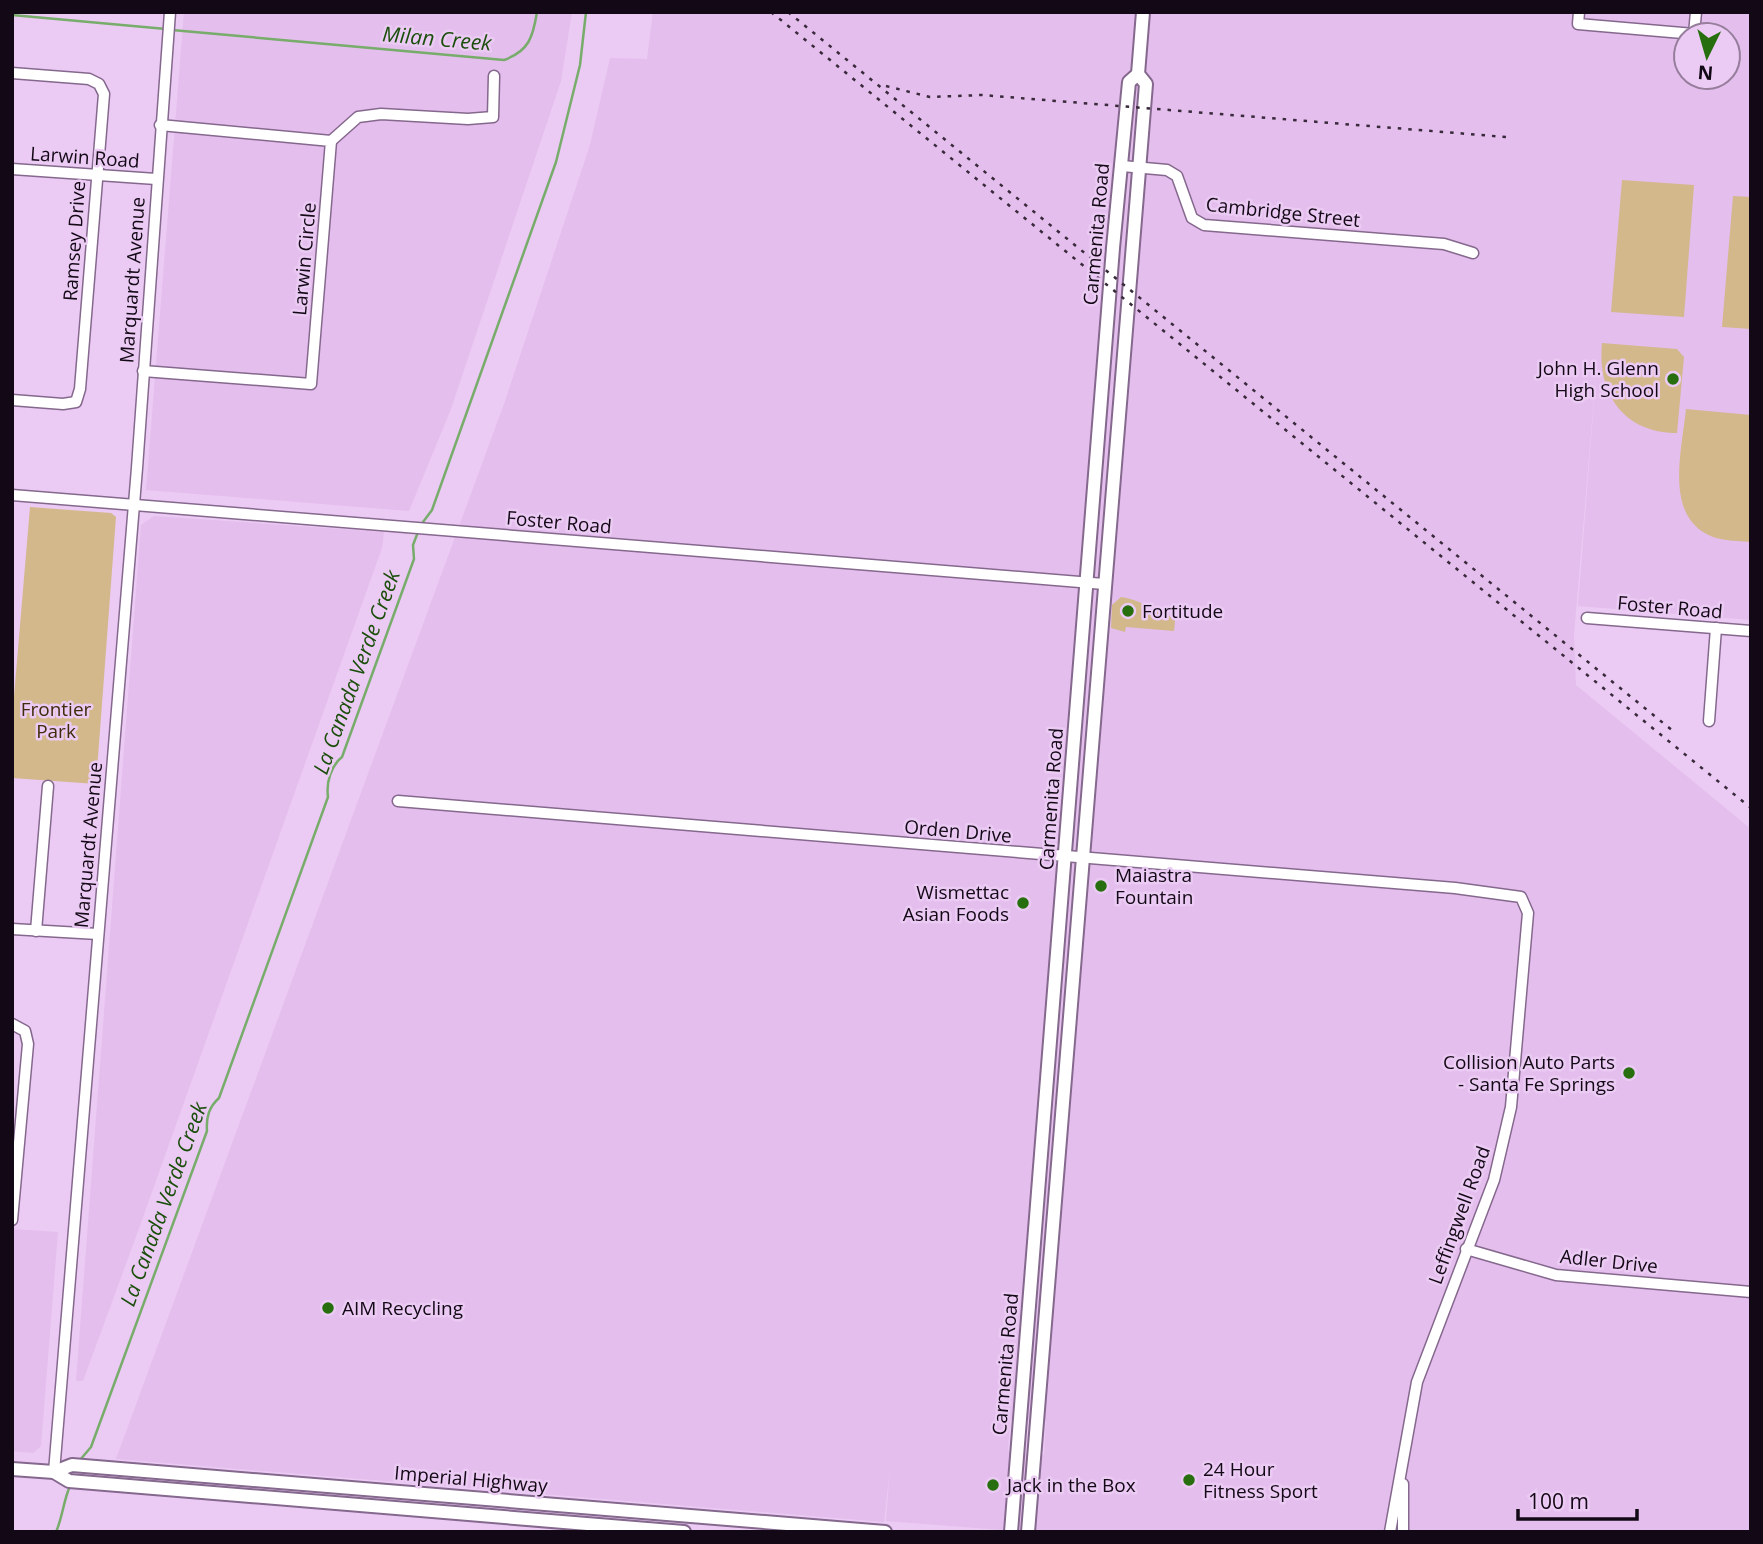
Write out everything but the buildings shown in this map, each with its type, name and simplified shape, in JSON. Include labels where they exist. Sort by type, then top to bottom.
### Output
[{"type":"main road","name":"Carmenita Road","points":[[1028,1532],[1146,84],[1138,74],[1143,12]]},
{"type":"main road","name":"Carmenita Road","points":[[1011,1532],[1129,82],[1138,74]]},
{"type":"main road","points":[[1048,1076],[1065,1078]]},
{"type":"main road","name":"Imperial Highway","points":[[12,1469],[57,1472],[72,1465],[885,1532]]},
{"type":"main road","name":"Imperial Highway","points":[[57,1472],[69,1481],[684,1532]]},
{"type":"street","name":"Marquardt Avenue","points":[[57,1472],[170,12]]},
{"type":"street","points":[[1579,12],[1578,24],[1694,34],[1696,12]]},
{"type":"street","name":"Ramsey Drive","points":[[12,73],[89,79],[99,84],[104,94],[80,389],[76,402],[63,404],[12,400]]},
{"type":"street","points":[[160,125],[331,141],[358,117],[381,114],[468,119],[493,117],[494,76]]},
{"type":"street","name":"Larwin Circle","points":[[143,371],[311,384],[331,141]]},
{"type":"street","name":"Cambridge Street","points":[[1122,166],[1167,170],[1177,176],[1192,218],[1204,225],[1444,244],[1473,253]]},
{"type":"street","name":"Larwin Road","points":[[12,169],[156,179]]},
{"type":"street","name":"Foster Road","points":[[12,495],[1104,584]]},
{"type":"street","name":"Foster Road","points":[[1587,618],[1751,631]]},
{"type":"street","points":[[1709,721],[1716,628]]},
{"type":"street","points":[[36,931],[48,786]]},
{"type":"street","name":"Orden Drive","points":[[398,801],[1515,894]]},
{"type":"street","name":"Leffingwell Road","points":[[1390,1532],[1417,1382],[1494,1180],[1511,1107],[1528,913],[1524,900],[1515,894]]},
{"type":"street","points":[[12,929],[98,934]]},
{"type":"street","points":[[12,1024],[25,1031],[28,1044],[12,1220]]},
{"type":"street","name":"Adler Drive","points":[[1466,1248],[1556,1275],[1751,1292]]},
{"type":"street","name":"Leffingwell Road","points":[[1402,1466],[1403,1532]]},
{"type":"shaded area","points":[[184,12],[572,12],[561,81],[451,409],[409,511],[146,490]]},
{"type":"shaded area","points":[[653,12],[1751,12],[1751,620],[1578,606],[1598,350],[1574,635],[1576,685],[1751,829],[1751,1532],[1028,1532],[886,1521],[890,1468],[884,1522],[116,1459],[504,404],[590,145],[610,58],[647,59]],"holes":[[[1010,1420],[1046,1421],[1044,1455],[1008,1451]]]},
{"type":"shaded area","points":[[154,516],[384,532],[382,548],[137,1234],[83,1381],[76,1381],[141,525]]},
{"type":"shaded area","points":[[12,1229],[58,1232],[41,1446],[33,1453],[12,1451]]},
{"type":"green space","points":[[1622,180],[1694,185],[1684,317],[1611,312]]},
{"type":"green space","points":[[1733,196],[1751,197],[1751,329],[1722,327]]},
{"type":"green space","points":[[1602,343],[1677,349],[1684,357],[1677,433],[1642,426],[1628,418],[1617,407],[1604,378]]},
{"type":"green space","points":[[1686,409],[1751,415],[1751,542],[1713,537],[1697,528],[1687,515],[1681,499],[1679,481]]},
{"type":"green space","name":"Frontier Park","points":[[30,507],[111,513],[116,517],[96,784],[12,778],[12,720]]},
{"type":"green space","points":[[1121,597],[1160,607],[1175,621],[1174,631],[1126,627],[1125,632],[1111,628],[1112,605]]},
{"type":"waterway","name":"Milan Creek","points":[[172,30],[504,60],[519,52],[528,42],[537,12]]},
{"type":"waterway","name":"La Canada Verde Creek","points":[[420,526],[432,510],[556,162],[580,65],[586,12]]},
{"type":"waterway","name":"Milan Creek","points":[[12,15],[166,29]]},
{"type":"waterway","name":"La Canada Verde Creek","points":[[80,1460],[91,1447],[207,1131],[209,1113],[219,1098],[328,797],[330,775],[342,757],[414,559],[413,545],[418,532]]},
{"type":"waterway","name":"La Canada Verde Creek","points":[[56,1532],[70,1486]]},
{"type":"railway","points":[[771,12],[1751,808]]},
{"type":"railway","points":[[788,12],[1673,731]]},
{"type":"railway","points":[[886,86],[930,97],[982,95],[1506,137]]},
{"type":"place","name":"John H. Glenn High School","points":[[1673,379]]},
{"type":"place","name":"Fortitude","points":[[1128,611]]},
{"type":"place","name":"Maiastra Fountain","points":[[1101,886]]},
{"type":"place","name":"Wismettac Asian Foods","points":[[1023,903]]},
{"type":"place","name":"Collision Auto Parts - Santa Fe Springs","points":[[1629,1073]]},
{"type":"place","name":"AIM Recycling","points":[[328,1308]]},
{"type":"place","name":"24 Hour Fitness Sport","points":[[1189,1480]]},
{"type":"place","name":"Jack in the Box","points":[[993,1485]]}]
